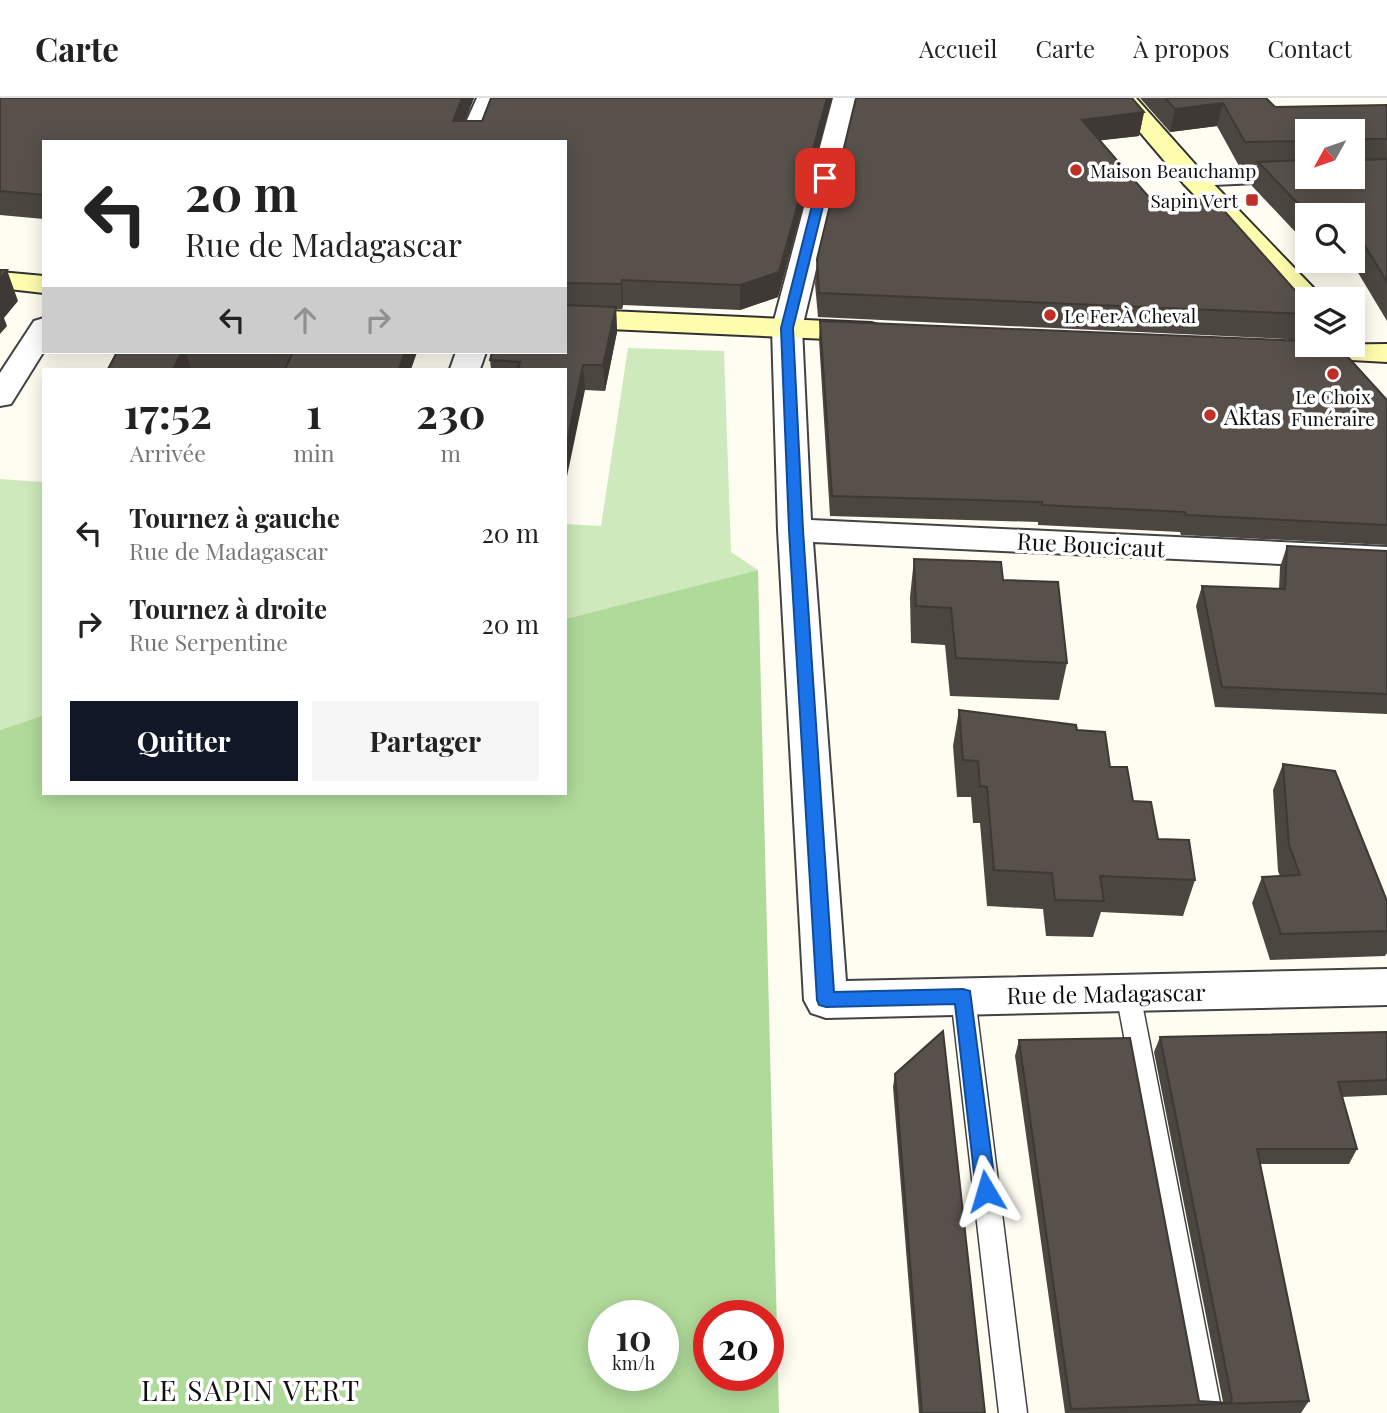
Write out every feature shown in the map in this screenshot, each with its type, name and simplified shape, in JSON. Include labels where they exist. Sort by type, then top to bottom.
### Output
[{"type":"street","points":[[471,140],[488,98]]},
{"type":"street","points":[[796,530],[787,328],[845,98]]},
{"type":"street","points":[[1123,98],[1194,178],[1298,287]]},
{"type":"street","points":[[1194,178],[1295,174]]},
{"type":"street","points":[[0,280],[42,285]]},
{"type":"street","points":[[567,318],[894,333]]},
{"type":"street","points":[[0,397],[42,330]]},
{"type":"street","points":[[1266,349],[1368,349],[1387,376]]},
{"type":"street","name":"Rue Boucicaut","points":[[796,530],[1387,558]]},
{"type":"street","name":"Rue de Madagascar","points":[[796,530],[826,1000],[1387,987]]},
{"type":"lane","points":[[1128,993],[1208,1413]]},
{"type":"lane","points":[[963,997],[1013,1413]]},
{"type":"green space","points":[[628,348],[724,351],[731,552],[758,570],[567,618],[567,524],[601,526]]},
{"type":"green space","points":[[0,479],[42,482],[42,716],[0,730]]},
{"type":"green space","points":[[758,570],[776,1300],[693,1300],[693,1391],[778,1391],[779,1413],[0,1413],[0,730],[42,716],[42,795],[567,795],[567,618]]},
{"type":"building","points":[[0,98],[462,98],[453,121],[482,121],[491,98],[827,98],[779,272],[740,285],[622,280],[621,284],[567,283],[567,140],[42,140],[42,195],[0,191]]},
{"type":"building","points":[[856,98],[1132,98],[1144,112],[1082,120],[1154,203],[1212,197],[1295,290],[1295,313],[819,293],[817,259]]},
{"type":"building","points":[[1165,98],[1266,98],[1275,107],[1387,105],[1387,139],[1365,139],[1365,119],[1295,119],[1295,141],[1245,142],[1223,103],[1175,109]]},
{"type":"building","points":[[1387,159],[1387,282],[1365,246],[1365,203],[1297,203],[1258,162],[1295,160],[1295,189],[1365,189],[1365,160]]},
{"type":"building","points":[[0,270],[7,270],[0,279]]},
{"type":"building","points":[[567,305],[616,307],[603,365],[583,365],[567,442],[567,368],[518,368],[520,362],[490,360],[492,354],[567,354]]},
{"type":"building","points":[[820,321],[1295,341],[1295,357],[1348,357],[1387,400],[1387,525],[1186,515],[1185,512],[1042,505],[1042,502],[832,496]]},
{"type":"building","points":[[116,354],[181,354],[174,368],[109,368]]},
{"type":"building","points":[[292,354],[404,354],[399,368],[285,368]]},
{"type":"building","points":[[1287,546],[1387,551],[1387,694],[1222,687],[1202,586],[1285,589]]},
{"type":"building","points":[[914,559],[1001,562],[1003,580],[1058,582],[1067,663],[956,658],[951,608],[916,606]]},
{"type":"building","points":[[959,710],[1076,725],[1077,730],[1105,732],[1110,767],[1127,767],[1133,801],[1151,802],[1158,839],[1189,840],[1195,880],[1100,876],[1104,901],[1055,900],[1052,873],[994,870],[987,787],[980,786],[978,761],[963,760]]},
{"type":"building","points":[[1283,764],[1335,771],[1387,901],[1387,931],[1281,934],[1262,877],[1300,875],[1289,845]]},
{"type":"building","points":[[943,1031],[985,1413],[922,1413],[895,1074]]},
{"type":"building","points":[[1387,1032],[1387,1080],[1338,1082],[1357,1149],[1257,1149],[1309,1401],[1071,1409],[1019,1040],[1130,1038],[1199,1401],[1230,1403],[1232,1400],[1160,1037]]},
{"type":"place","name":"Maison Beauchamp","points":[[1076,170]]},
{"type":"place","name":"Sapin Vert","points":[[1252,200]]},
{"type":"place","name":"Le Fer À Cheval","points":[[1050,315]]},
{"type":"place","name":"Le Choix Funéraire","points":[[1333,374]]},
{"type":"place","name":"Aktas","points":[[1210,415]]},
{"type":"district","name":"LE SAPIN VERT","points":[[251,1389]]},
{"type":"route","points":[[825,178],[787,328],[796,530],[826,1000],[963,997],[986,1191]]}]
